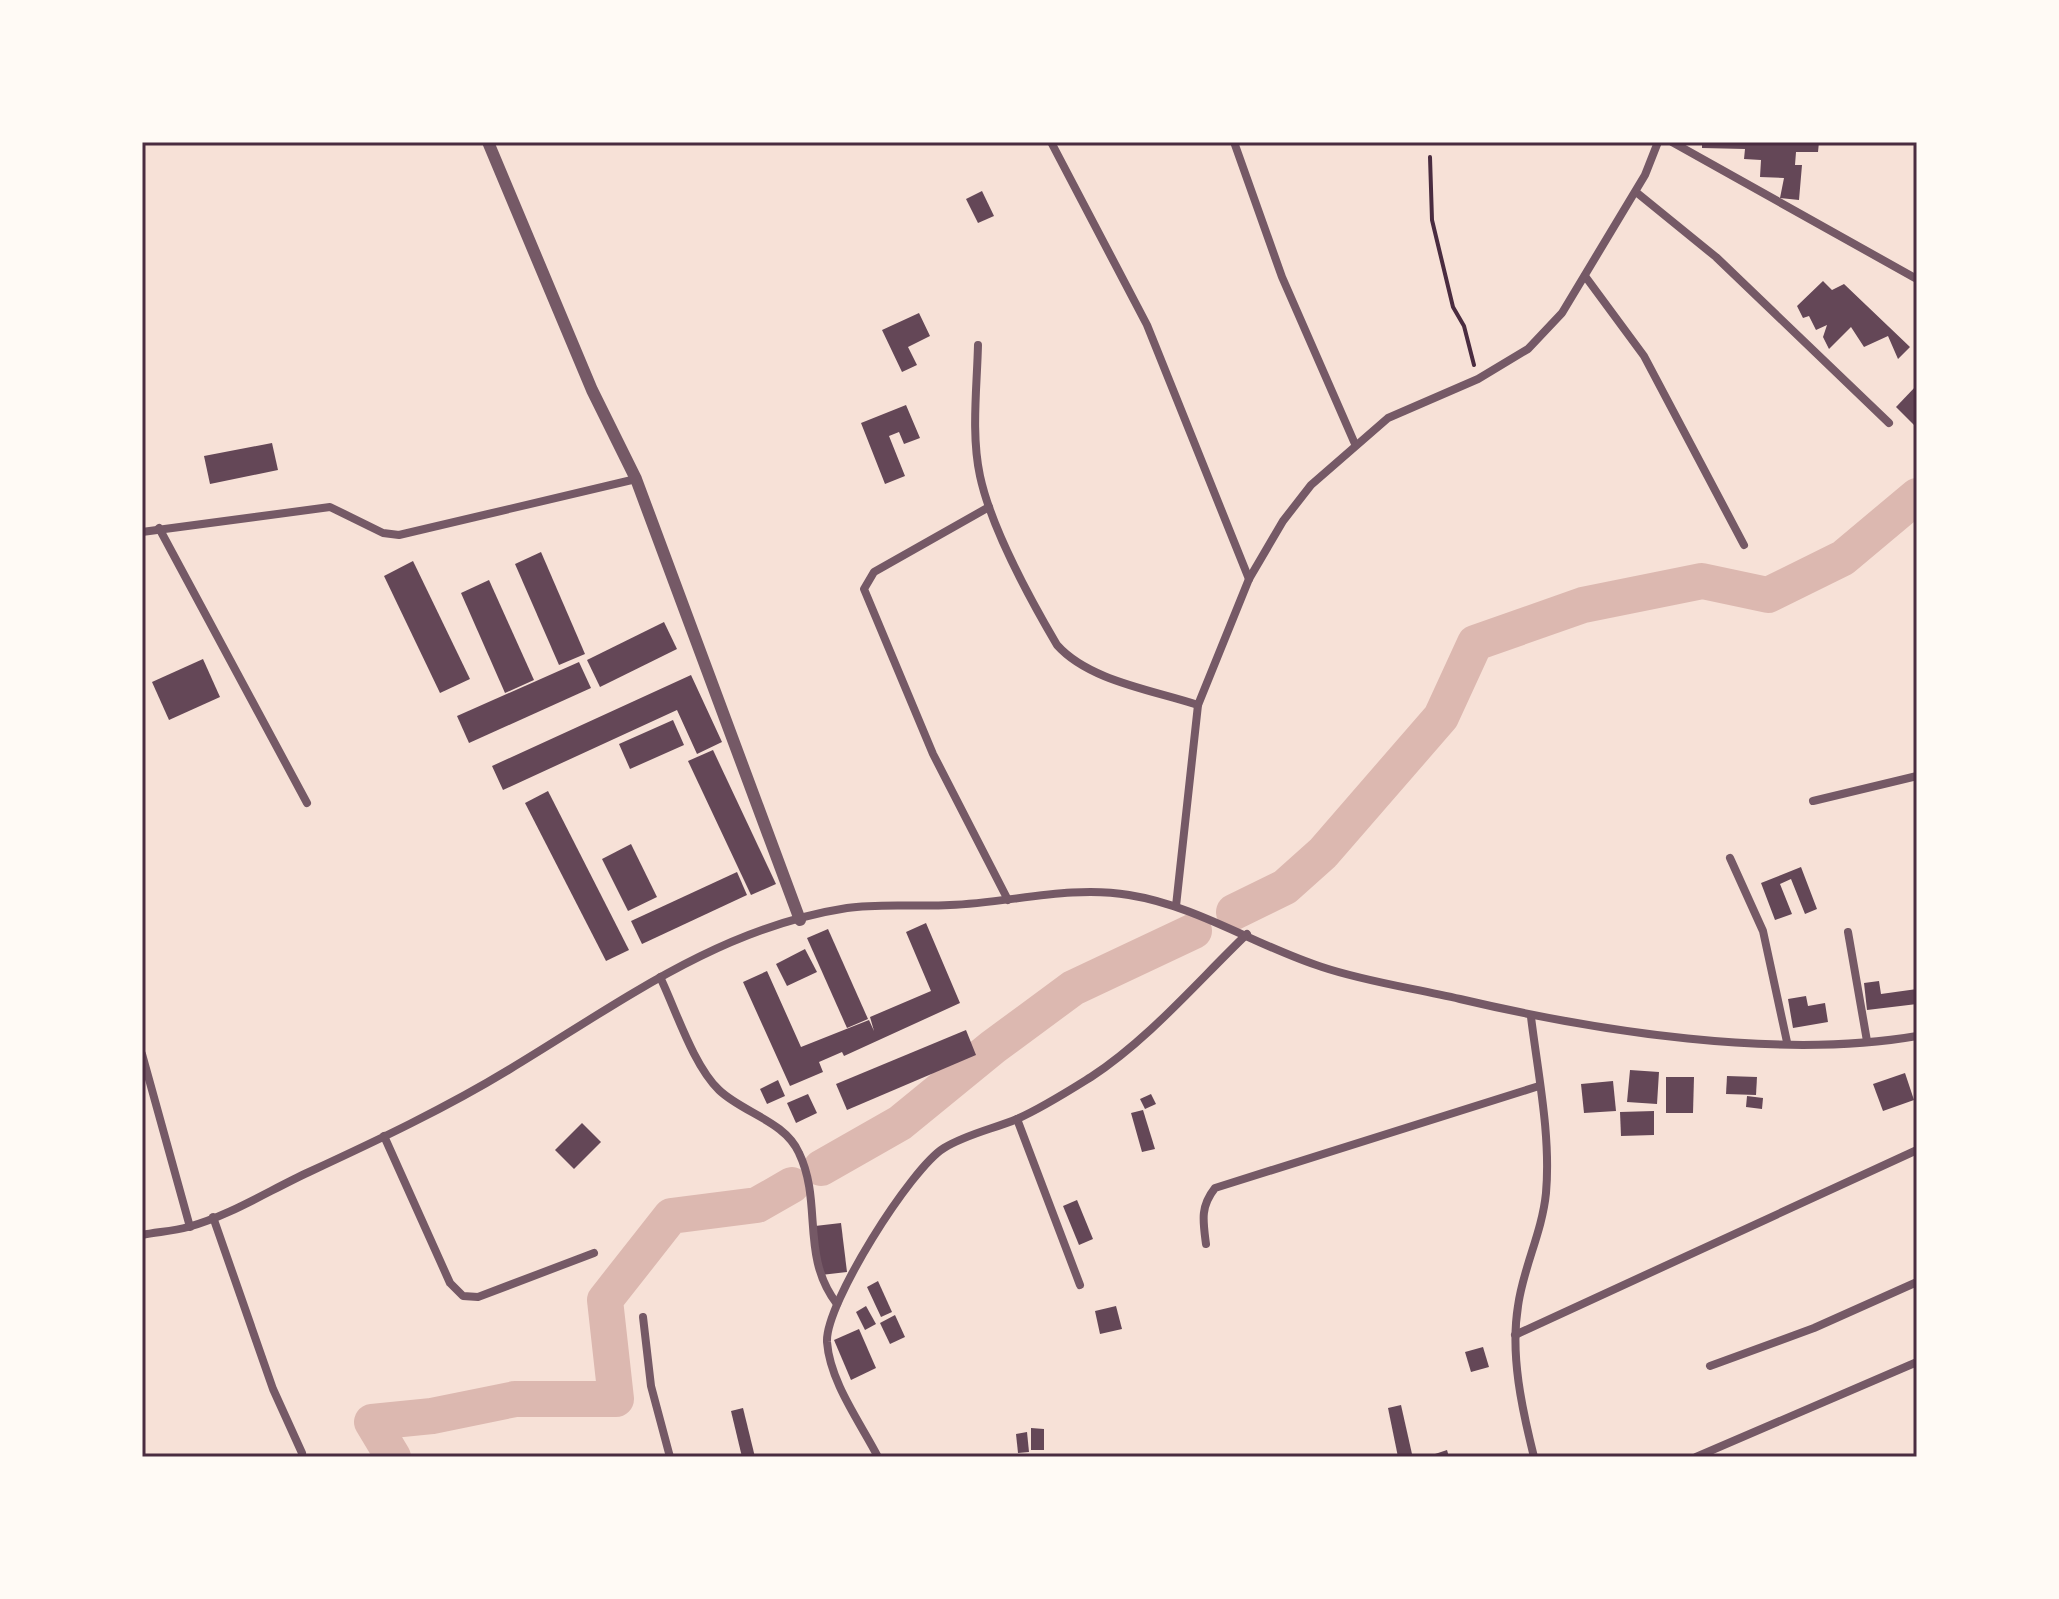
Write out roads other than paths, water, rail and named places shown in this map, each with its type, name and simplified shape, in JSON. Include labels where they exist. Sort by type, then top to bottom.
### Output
[{"type":"street","points":[[488,142],[592,390],[636,479],[800,920]]},
{"type":"street","points":[[1051,142],[1147,325],[1249,579]]},
{"type":"street","points":[[1234,142],[1282,277],[1355,444]]},
{"type":"street","points":[[1176,906],[1198,705],[1249,579],[1283,521],[1311,485],[1388,418],[1478,379],[1528,349],[1562,313],[1636,192],[1658,142]]},
{"type":"street","points":[[1672,142],[1915,278]]},
{"type":"street","points":[[1636,192],[1716,257],[1889,423]]},
{"type":"street","points":[[1585,276],[1644,356],[1744,545]]},
{"type":"street","points":[[978,345],[976,424],[979,473],[989,507],[1048,629],[1071,660],[1198,705]]},
{"type":"street","points":[[142,532],[330,507],[383,533],[399,535],[636,479]]},
{"type":"street","points":[[989,507],[874,572],[864,589],[933,754],[1008,900]]},
{"type":"street","points":[[159,528],[307,803]]},
{"type":"street","points":[[1813,801],[1917,776]]},
{"type":"street","points":[[1730,858],[1763,931],[1787,1042]]},
{"type":"street","points":[[142,1235],[190,1227],[384,1136],[507,1071],[660,977],[757,930],[849,908],[1008,900],[1089,892],[1126,894],[1176,906],[1315,965],[1364,980],[1531,1017],[1618,1030],[1787,1042],[1867,1041],[1917,1036]]},
{"type":"street","points":[[1848,932],[1867,1041]]},
{"type":"street","points":[[878,1457],[829,1356],[827,1337],[837,1304],[918,1170],[961,1139],[1017,1119],[1092,1076],[1122,1053],[1247,934]]},
{"type":"street","points":[[660,977],[710,1080],[736,1103],[785,1132],[795,1143],[806,1169],[819,1277],[837,1304]]},
{"type":"street","points":[[1531,1017],[1546,1191],[1534,1253],[1518,1303],[1515,1335],[1525,1421],[1534,1457]]},
{"type":"street","points":[[142,1054],[190,1227]]},
{"type":"street","points":[[1206,1244],[1202,1214],[1206,1201],[1223,1184],[1539,1086]]},
{"type":"street","points":[[1017,1119],[1080,1285]]},
{"type":"street","points":[[384,1136],[450,1283],[463,1296],[478,1297],[594,1253]]},
{"type":"street","points":[[1515,1335],[1917,1150]]},
{"type":"street","points":[[213,1217],[273,1389],[302,1453]]},
{"type":"street","points":[[1710,1366],[1814,1328],[1917,1282]]},
{"type":"street","points":[[643,1317],[651,1386],[670,1457]]},
{"type":"street","points":[[1696,1457],[1917,1362]]},
{"type":"waterway","points":[[1234,912],[1285,887],[1323,853],[1441,717],[1475,643],[1583,605],[1702,581],[1768,595],[1843,558],[1917,496]]},
{"type":"waterway","points":[[821,1168],[900,1123],[993,1047],[1073,988],[1194,931]]},
{"type":"waterway","points":[[393,1457],[372,1422],[432,1416],[515,1399],[616,1399],[605,1300],[671,1216],[757,1205],[792,1185]]}]
